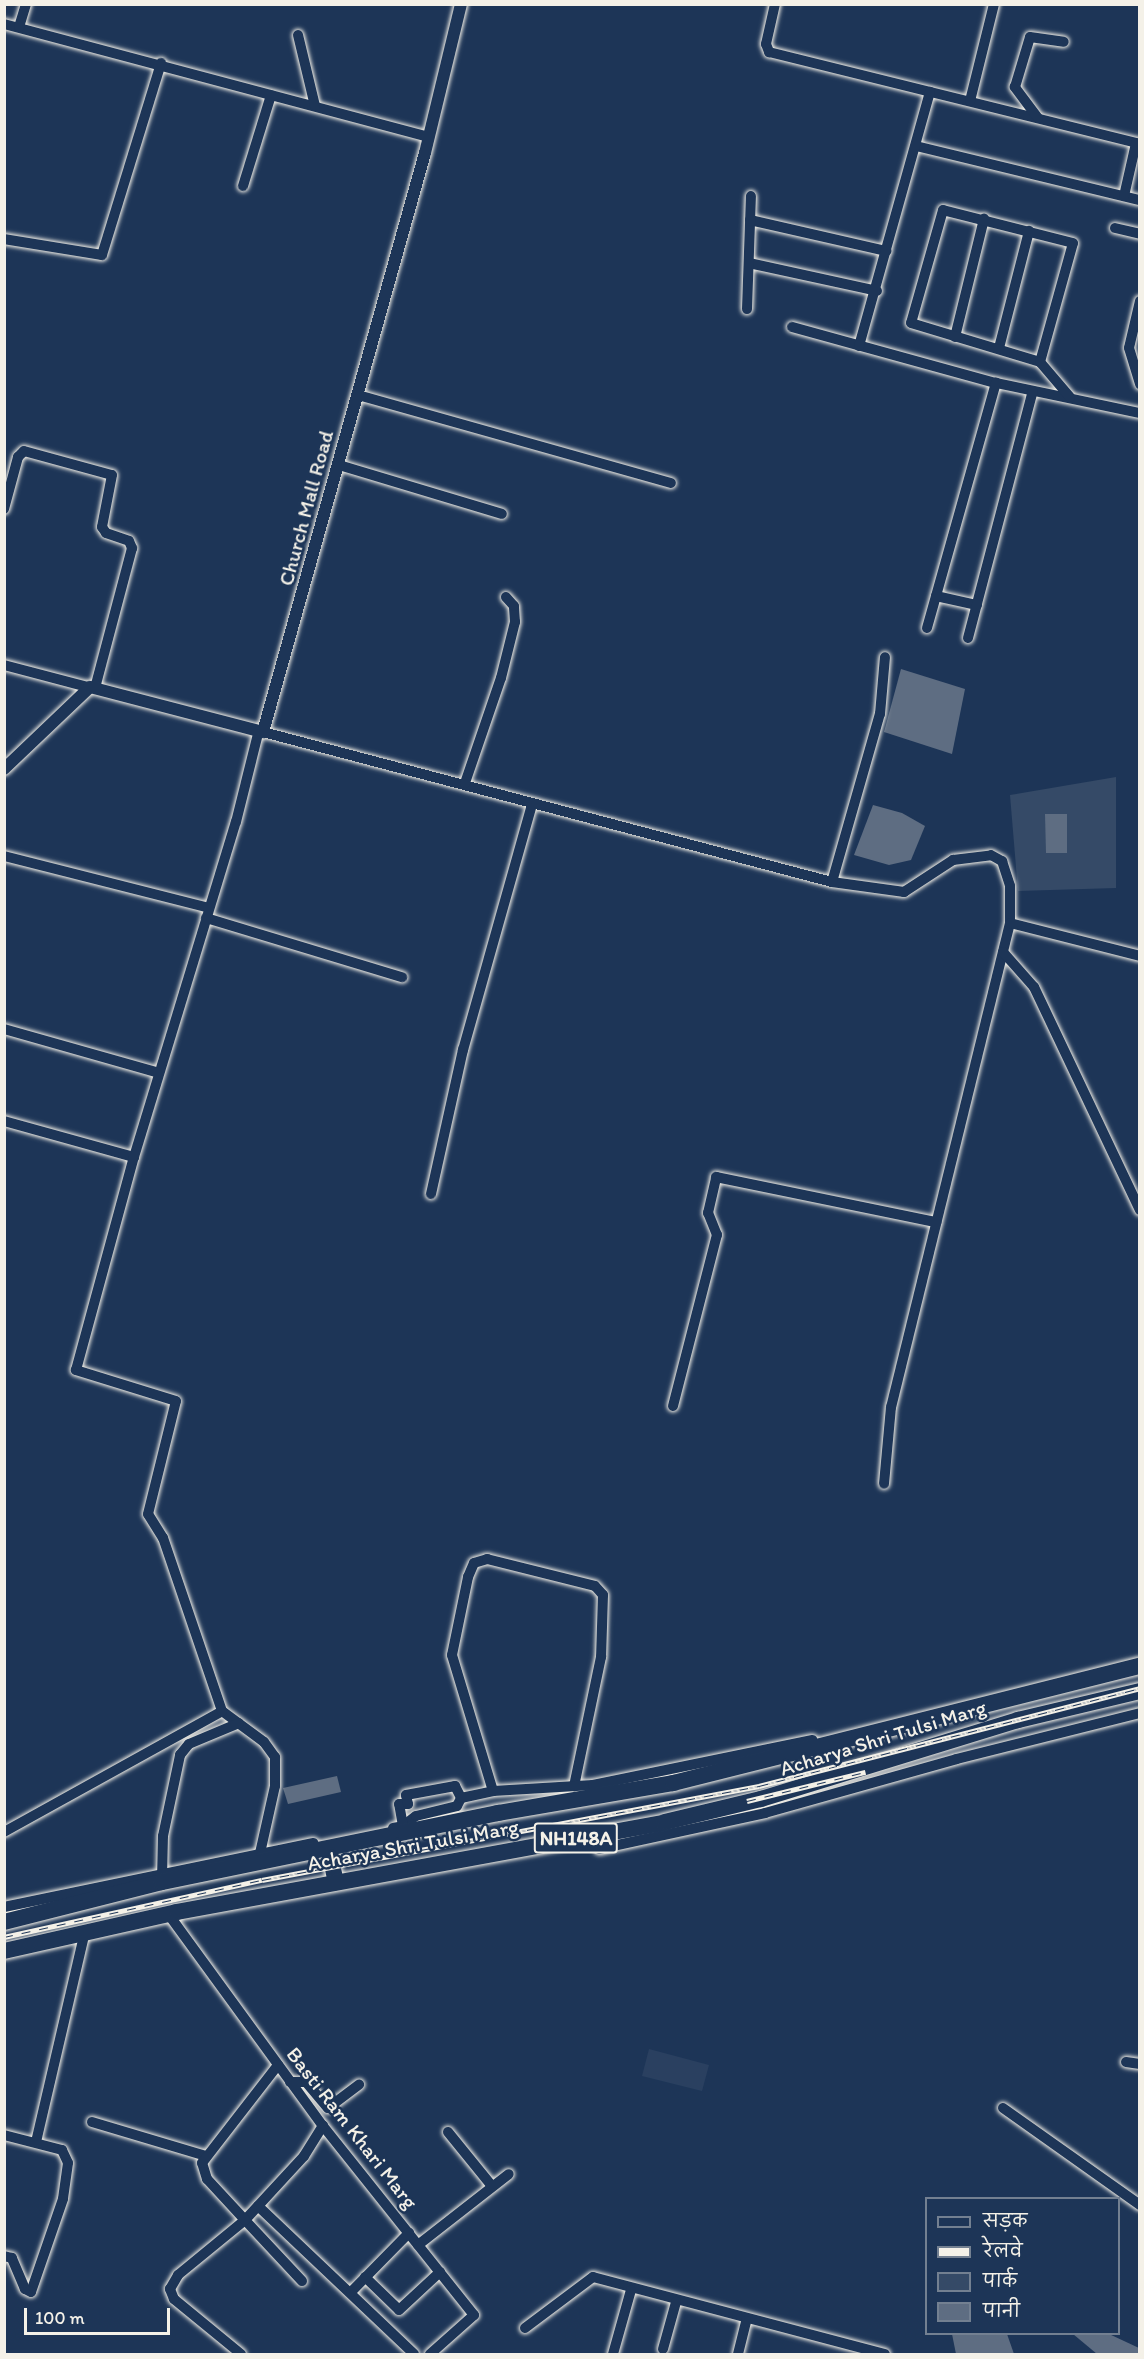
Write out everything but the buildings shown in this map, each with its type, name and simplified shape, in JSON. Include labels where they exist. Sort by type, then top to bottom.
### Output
[{"type":"highway","name":"Acharya Shri Tulsi Marg","points":[[4,1922],[163,1877],[329,1850],[498,1813],[672,1783],[1140,1666]]},
{"type":"highway","name":"Acharya Shri Tulsi Marg","points":[[4,1951],[336,1882],[665,1822],[761,1799],[1018,1720],[1140,1691]]},
{"type":"highway","points":[[329,1850],[336,1882]]},
{"type":"street","points":[[19,27],[26,4]]},
{"type":"street","name":"Church Mall Road","points":[[260,733],[339,465],[428,137],[461,4]]},
{"type":"street","points":[[775,4],[766,44],[769,52],[1138,143],[1124,196]]},
{"type":"street","points":[[970,101],[994,4]]},
{"type":"street","points":[[4,24],[161,63],[428,137]]},
{"type":"street","points":[[298,35],[315,106]]},
{"type":"street","points":[[1038,118],[1015,87],[1030,37],[1064,42]]},
{"type":"street","points":[[4,239],[102,255],[161,63]]},
{"type":"street","points":[[859,346],[877,291],[930,92]]},
{"type":"street","points":[[243,186],[271,95]]},
{"type":"street","points":[[915,146],[1140,200]]},
{"type":"street","points":[[747,309],[751,196]]},
{"type":"street","points":[[1040,362],[1074,244],[946,209],[942,211],[910,320],[955,337],[999,348],[1040,362],[1070,397]]},
{"type":"street","points":[[955,337],[984,219]]},
{"type":"street","points":[[750,220],[887,251]]},
{"type":"street","points":[[1115,228],[1140,234]]},
{"type":"street","points":[[999,348],[1029,231]]},
{"type":"street","points":[[748,263],[877,291]]},
{"type":"street","points":[[1140,301],[1129,348],[1140,384]]},
{"type":"street","points":[[792,327],[996,383],[1140,413]]},
{"type":"street","points":[[927,628],[996,383]]},
{"type":"street","points":[[969,638],[1033,391]]},
{"type":"street","points":[[358,394],[672,483]]},
{"type":"street","points":[[4,509],[18,457],[24,451],[112,475],[102,526],[106,533],[129,541],[132,548],[92,687],[4,769]]},
{"type":"street","points":[[339,465],[502,514]]},
{"type":"street","points":[[936,596],[977,605]]},
{"type":"street","points":[[465,783],[501,678],[515,622],[514,606],[506,597]]},
{"type":"street","points":[[832,882],[880,714],[885,657]]},
{"type":"street","points":[[4,665],[260,733],[465,783],[531,805],[832,882],[904,892],[953,860],[991,855],[1005,867],[1010,886],[1010,922],[888,1423],[884,1484]]},
{"type":"street","points":[[260,733],[134,1157],[76,1372],[176,1401],[148,1514],[163,1538],[222,1711],[270,1749],[277,1764],[260,1853]]},
{"type":"street","points":[[431,1194],[463,1050],[531,805]]},
{"type":"street","points":[[4,856],[208,913],[402,976]]},
{"type":"street","points":[[1010,922],[1140,956]]},
{"type":"street","points":[[1003,952],[1034,987],[1140,1210]]},
{"type":"street","points":[[4,1029],[159,1073]]},
{"type":"street","points":[[4,1121],[134,1157]]},
{"type":"street","points":[[673,1406],[717,1235],[708,1213],[716,1177],[936,1222]]},
{"type":"street","points":[[493,1791],[452,1655],[468,1577],[474,1563],[487,1559],[595,1586],[603,1595],[601,1657],[574,1786]]},
{"type":"street","points":[[4,1907],[163,1877],[260,1853],[403,1826],[416,1816],[457,1806],[462,1798],[493,1791],[574,1786],[675,1769],[941,1713],[1140,1660]]},
{"type":"street","points":[[4,1832],[222,1711]]},
{"type":"street","points":[[599,1849],[765,1813],[1140,1713]]},
{"type":"street","points":[[163,1877],[163,1836],[180,1755],[196,1740],[239,1723]]},
{"type":"street","points":[[403,1826],[399,1804],[408,1804],[406,1795],[455,1786],[462,1798]]},
{"type":"street","name":"Basti Ram Khari Marg","points":[[169,1915],[323,2126],[474,2315],[430,2355]]},
{"type":"street","points":[[36,2142],[84,1936]]},
{"type":"street","points":[[1126,2062],[1140,2064]]},
{"type":"street","points":[[278,2065],[206,2156],[202,2163],[203,2174],[302,2281]]},
{"type":"street","points":[[291,2082],[306,2082],[328,2108],[359,2085]]},
{"type":"street","points":[[1003,2108],[1140,2205]]},
{"type":"street","points":[[92,2122],[206,2156]]},
{"type":"street","points":[[241,2355],[170,2293],[178,2275],[245,2220],[304,2156],[323,2126]]},
{"type":"street","points":[[448,2132],[491,2185]]},
{"type":"street","points":[[4,2135],[62,2150],[68,2163],[63,2199],[31,2292],[25,2289],[12,2259],[4,2256]]},
{"type":"street","points":[[418,2245],[491,2185],[509,2175]]},
{"type":"street","points":[[258,2206],[323,2271],[351,2292],[414,2355]]},
{"type":"street","points":[[351,2292],[409,2233]]},
{"type":"street","points":[[365,2277],[399,2310],[440,2272]]},
{"type":"street","points":[[525,2328],[593,2277],[676,2302],[885,2355]]},
{"type":"street","points":[[614,2355],[632,2290]]},
{"type":"street","points":[[663,2349],[676,2302]]},
{"type":"street","points":[[738,2355],[746,2320]]},
{"type":"shaded area","points":[[649,2049],[709,2065],[702,2091],[642,2076]]},
{"type":"green space","points":[[1116,777],[1116,888],[1018,891],[1010,795]]},
{"type":"water","points":[[901,669],[965,689],[952,754],[884,732]]},
{"type":"water","points":[[873,805],[902,813],[925,826],[911,860],[889,865],[854,855]]},
{"type":"water","points":[[1045,814],[1067,814],[1067,853],[1046,853]]},
{"type":"water","points":[[337,1776],[341,1792],[288,1804],[283,1788]]},
{"type":"water","points":[[952,2335],[1007,2335],[1014,2354],[956,2354]]},
{"type":"water","points":[[1074,2335],[1111,2335],[1139,2348],[1139,2354],[1097,2354]]},
{"type":"railway","points":[[4,1937],[262,1880],[759,1786],[1140,1688]]},
{"type":"railway","points":[[747,1801],[865,1772]]}]
